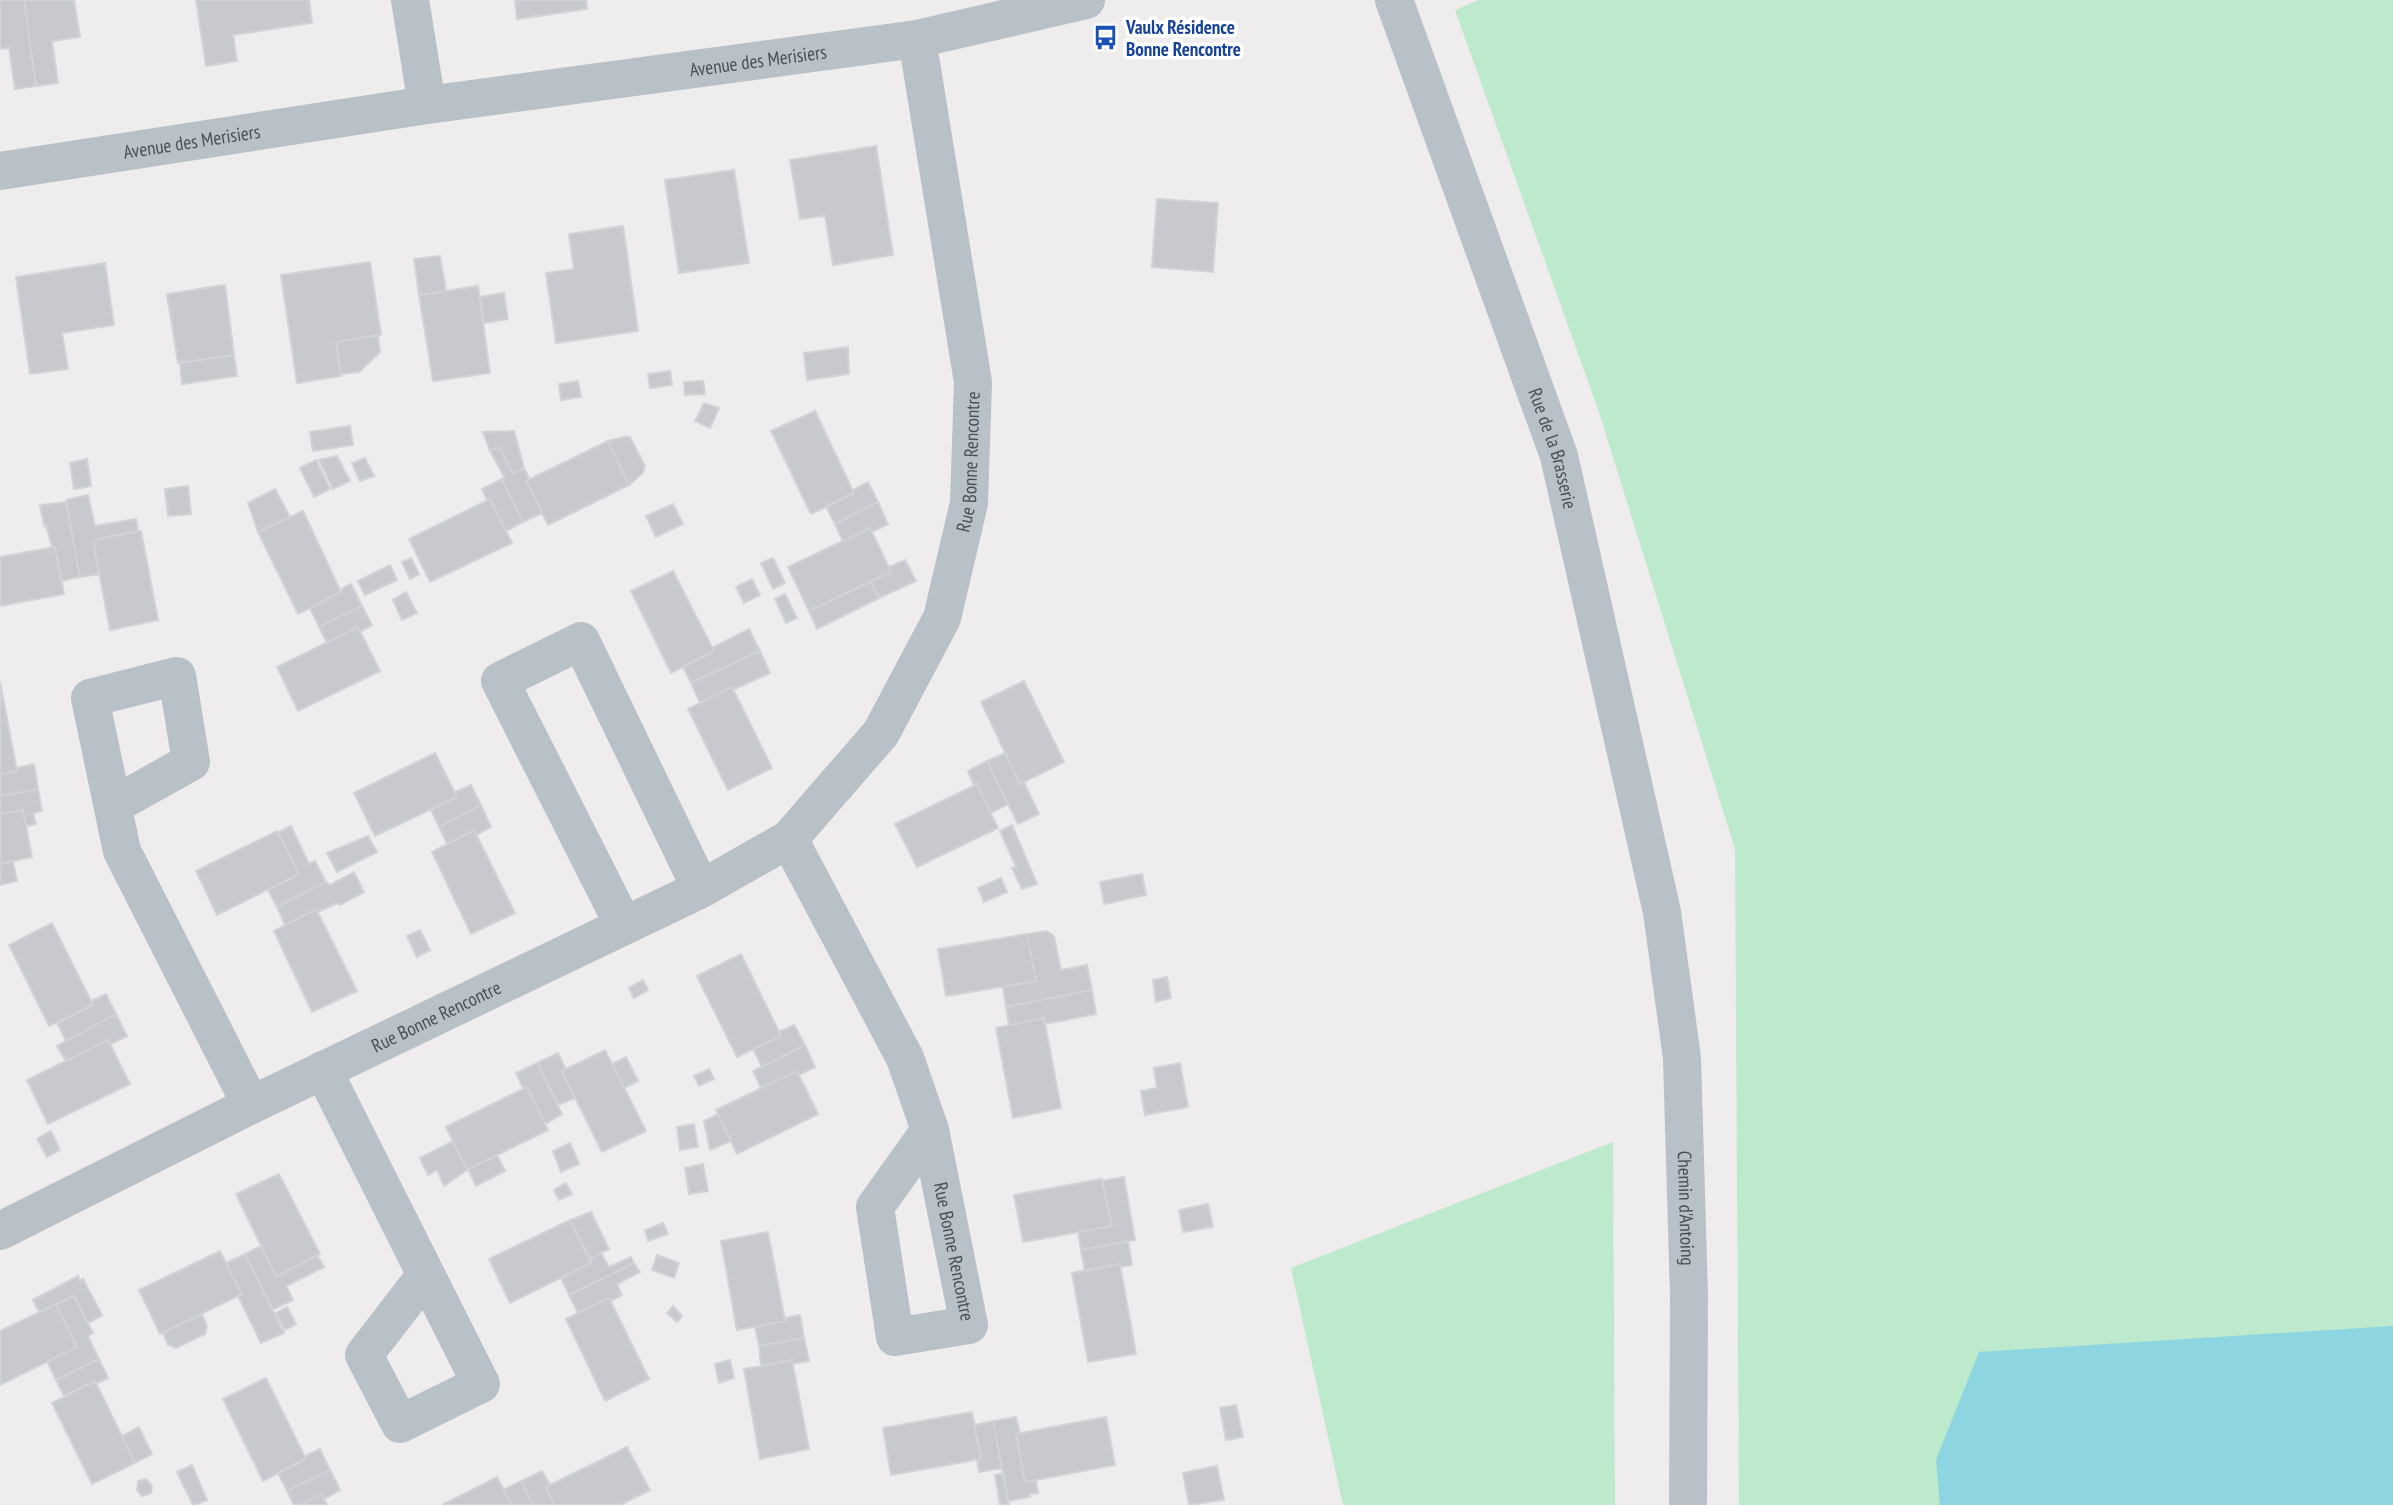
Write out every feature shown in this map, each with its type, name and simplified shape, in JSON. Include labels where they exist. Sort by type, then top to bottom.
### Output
[{"type":"street","points":[[410,0],[427,105]]},
{"type":"street","name":"Avenue des Merisiers","points":[[0,171],[427,105],[917,39],[1086,0]]},
{"type":"street","name":"Rue de la Brasserie","points":[[1394,0],[1559,456],[1662,912]]},
{"type":"street","name":"Rue Bonne Rencontre","points":[[0,1231],[250,1105],[701,889],[789,839],[881,733],[942,618],[969,503],[973,382],[917,39]]},
{"type":"street","points":[[624,926],[500,681],[581,641],[701,889]]},
{"type":"street","points":[[114,805],[122,851],[250,1105]]},
{"type":"street","name":"Rue Bonne Rencontre","points":[[789,839],[905,1058],[930,1130],[969,1325],[895,1337],[875,1207],[930,1130]]},
{"type":"street","name":"Chemin d'Antoing","points":[[1662,912],[1682,1058],[1689,1296],[1688,1505]]},
{"type":"street","points":[[323,1070],[425,1276]]},
{"type":"green space","points":[[1479,0],[2393,0],[2393,1505],[1739,1505],[1735,849],[1599,412],[1455,10]]},
{"type":"green space","points":[[1613,1142],[1615,1505],[1343,1505],[1291,1268]]},
{"type":"water","points":[[2393,1326],[2393,1505],[1940,1505],[1936,1460],[1979,1352]]},
{"type":"building","points":[[0,0],[24,0],[36,86],[15,89],[9,48],[0,49]]},
{"type":"building","points":[[24,0],[74,0],[80,37],[52,41],[58,83],[36,86]]},
{"type":"building","points":[[196,0],[309,0],[312,23],[233,35],[237,61],[206,66]]},
{"type":"building","points":[[515,0],[586,0],[587,9],[517,19]]},
{"type":"building","points":[[876,146],[893,255],[833,265],[825,216],[800,219],[790,160]]},
{"type":"building","points":[[734,170],[749,263],[679,273],[665,180]]},
{"type":"building","points":[[1157,199],[1218,203],[1213,272],[1152,267]]},
{"type":"building","points":[[623,226],[638,331],[556,343],[546,273],[574,269],[569,234]]},
{"type":"building","points":[[440,256],[446,291],[419,295],[414,259]]},
{"type":"building","points":[[370,262],[381,335],[336,342],[341,376],[297,383],[281,275]]},
{"type":"building","points":[[105,263],[114,325],[62,333],[68,369],[30,374],[16,277]]},
{"type":"building","points":[[225,285],[234,355],[178,363],[167,294]]},
{"type":"building","points":[[478,286],[490,373],[433,381],[419,295]]},
{"type":"building","points":[[504,293],[508,319],[484,323],[480,297]]},
{"type":"building","points":[[378,335],[380,352],[359,372],[341,374],[336,342]]},
{"type":"building","points":[[848,347],[849,374],[807,380],[804,353]]},
{"type":"building","points":[[234,355],[237,376],[182,384],[180,363]]},
{"type":"building","points":[[670,371],[672,385],[650,388],[648,374]]},
{"type":"building","points":[[578,381],[581,397],[561,400],[559,384]]},
{"type":"building","points":[[703,381],[705,394],[685,395],[684,382]]},
{"type":"building","points":[[704,403],[719,408],[710,428],[695,421]]},
{"type":"building","points":[[815,411],[854,493],[811,514],[771,431]]},
{"type":"building","points":[[350,426],[353,445],[313,451],[310,432]]},
{"type":"building","points":[[514,431],[524,468],[513,474],[499,447],[490,451],[483,432]]},
{"type":"building","points":[[630,437],[645,466],[643,473],[629,485],[608,441]]},
{"type":"building","points":[[608,441],[629,485],[548,525],[526,481]]},
{"type":"building","points":[[499,447],[513,474],[524,468],[529,479],[526,481],[542,513],[523,522],[502,479],[505,478],[490,451]]},
{"type":"building","points":[[337,456],[350,481],[333,489],[319,460]]},
{"type":"building","points":[[365,458],[374,476],[360,481],[352,463]]},
{"type":"building","points":[[87,459],[91,486],[74,489],[70,463]]},
{"type":"building","points":[[316,460],[330,489],[314,497],[300,468]]},
{"type":"building","points":[[502,479],[523,522],[506,531],[482,489]]},
{"type":"building","points":[[868,482],[878,502],[835,524],[826,506],[854,493],[853,490]]},
{"type":"building","points":[[188,486],[191,514],[168,516],[165,489]]},
{"type":"building","points":[[275,489],[290,517],[258,532],[248,503]]},
{"type":"building","points":[[88,495],[95,526],[136,519],[138,531],[93,540],[99,574],[80,577],[66,500]]},
{"type":"building","points":[[490,499],[512,543],[430,582],[409,539]]},
{"type":"building","points":[[66,502],[80,577],[61,581],[55,547],[52,547],[46,525],[44,526],[40,505]]},
{"type":"building","points":[[878,502],[888,524],[872,532],[870,528],[843,541],[835,524]]},
{"type":"building","points":[[673,504],[683,524],[656,537],[646,516]]},
{"type":"building","points":[[303,511],[341,592],[298,614],[258,532]]},
{"type":"building","points":[[870,528],[891,572],[809,611],[788,567]]},
{"type":"building","points":[[141,531],[158,620],[110,630],[93,540]]},
{"type":"building","points":[[55,547],[64,594],[0,606],[0,557]]},
{"type":"building","points":[[411,558],[419,574],[410,579],[402,562]]},
{"type":"building","points":[[773,558],[785,583],[773,589],[761,563]]},
{"type":"building","points":[[905,560],[916,581],[879,598],[871,581],[891,572],[889,567]]},
{"type":"building","points":[[390,565],[397,580],[365,595],[358,581]]},
{"type":"building","points":[[673,571],[714,651],[671,673],[631,591]]},
{"type":"building","points":[[752,579],[760,595],[744,603],[736,587]]},
{"type":"building","points":[[871,581],[879,598],[817,629],[809,611]]},
{"type":"building","points":[[351,584],[362,606],[319,627],[310,608]]},
{"type":"building","points":[[406,592],[417,613],[402,620],[393,600]]},
{"type":"building","points":[[785,594],[797,618],[786,623],[775,599]]},
{"type":"building","points":[[362,606],[372,625],[360,632],[358,627],[327,643],[319,627]]},
{"type":"building","points":[[358,627],[380,671],[298,711],[277,667]]},
{"type":"building","points":[[749,629],[760,651],[691,683],[683,667]]},
{"type":"building","points":[[760,651],[770,673],[733,690],[732,687],[700,703],[691,683]]},
{"type":"building","points":[[1024,681],[1064,762],[1020,784],[981,702]]},
{"type":"building","points":[[0,682],[17,771],[0,775]]},
{"type":"building","points":[[732,687],[772,768],[728,790],[688,709]]},
{"type":"building","points":[[435,753],[457,797],[375,836],[354,793]]},
{"type":"building","points":[[1005,753],[1020,784],[1024,782],[1039,814],[1018,824],[987,761]]},
{"type":"building","points":[[987,761],[1008,804],[991,813],[968,771]]},
{"type":"building","points":[[34,764],[38,789],[0,796],[0,775]]},
{"type":"building","points":[[977,784],[998,828],[917,867],[895,824]]},
{"type":"building","points":[[471,785],[481,805],[439,827],[431,810],[457,797],[455,792]]},
{"type":"building","points":[[38,789],[42,811],[33,813],[36,824],[26,826],[23,810],[0,814],[0,796]]},
{"type":"building","points":[[481,805],[491,827],[476,835],[474,830],[447,844],[439,827]]},
{"type":"building","points":[[23,810],[32,857],[0,864],[0,814]]},
{"type":"building","points":[[1012,825],[1037,884],[1022,889],[1012,868],[1016,867],[1000,831]]},
{"type":"building","points":[[291,826],[309,864],[315,861],[326,882],[277,907],[268,890],[299,874],[278,833]]},
{"type":"building","points":[[474,830],[515,913],[471,934],[432,852]]},
{"type":"building","points":[[277,831],[299,874],[217,915],[196,871]]},
{"type":"building","points":[[368,836],[377,852],[337,872],[327,853]]},
{"type":"building","points":[[13,861],[17,881],[0,885],[0,864]]},
{"type":"building","points":[[354,872],[364,892],[340,905],[338,903],[318,912],[316,909],[285,925],[277,907],[326,882],[330,885]]},
{"type":"building","points":[[1142,874],[1146,895],[1104,904],[1100,882]]},
{"type":"building","points":[[1001,878],[1007,892],[984,902],[978,888]]},
{"type":"building","points":[[316,909],[357,991],[312,1012],[274,931]]},
{"type":"building","points":[[52,923],[93,1005],[49,1026],[9,945]]},
{"type":"building","points":[[420,930],[430,950],[417,957],[407,936]]},
{"type":"building","points":[[1047,931],[1054,936],[1061,970],[1087,965],[1092,990],[1006,1007],[1003,987],[1036,981],[1027,934]]},
{"type":"building","points":[[1027,934],[1036,981],[946,996],[938,949]]},
{"type":"building","points":[[741,954],[781,1036],[737,1057],[697,976]]},
{"type":"building","points":[[1167,977],[1171,998],[1156,1002],[1153,980]]},
{"type":"building","points":[[643,980],[648,990],[634,998],[629,988]]},
{"type":"building","points":[[1092,990],[1096,1014],[1045,1024],[1044,1018],[1009,1025],[1006,1007]]},
{"type":"building","points":[[106,994],[116,1014],[66,1041],[57,1023],[93,1005],[91,1001]]},
{"type":"building","points":[[116,1014],[127,1036],[111,1044],[108,1040],[66,1061],[57,1046]]},
{"type":"building","points":[[1044,1018],[1061,1108],[1013,1118],[996,1028]]},
{"type":"building","points":[[794,1025],[805,1045],[762,1067],[753,1049],[781,1036],[779,1032]]},
{"type":"building","points":[[108,1040],[130,1084],[48,1124],[27,1080]]},
{"type":"building","points":[[805,1045],[815,1067],[799,1075],[797,1071],[761,1088],[753,1071]]},
{"type":"building","points":[[605,1050],[646,1131],[602,1152],[562,1071]]},
{"type":"building","points":[[558,1053],[566,1069],[562,1071],[575,1098],[558,1105],[537,1063]]},
{"type":"building","points":[[626,1057],[638,1081],[624,1088],[612,1064]]},
{"type":"building","points":[[537,1063],[562,1114],[545,1124],[527,1087],[523,1088],[516,1073]]},
{"type":"building","points":[[1180,1063],[1188,1107],[1145,1115],[1141,1091],[1157,1088],[1154,1068]]},
{"type":"building","points":[[709,1069],[714,1079],[699,1086],[694,1076]]},
{"type":"building","points":[[797,1071],[818,1114],[737,1154],[716,1110]]},
{"type":"building","points":[[527,1087],[548,1130],[467,1170],[446,1127]]},
{"type":"building","points":[[718,1114],[731,1141],[710,1150],[704,1121]]},
{"type":"building","points":[[694,1124],[698,1147],[680,1150],[677,1127]]},
{"type":"building","points":[[51,1131],[60,1150],[47,1157],[37,1139]]},
{"type":"building","points":[[453,1141],[467,1170],[444,1186],[437,1170],[428,1175],[420,1158]]},
{"type":"building","points":[[570,1143],[579,1164],[561,1172],[553,1151]]},
{"type":"building","points":[[497,1155],[505,1171],[476,1186],[468,1169]]},
{"type":"building","points":[[703,1164],[708,1191],[689,1194],[685,1168]]},
{"type":"building","points":[[279,1174],[320,1254],[276,1277],[236,1194]]},
{"type":"building","points":[[1124,1177],[1135,1240],[1081,1250],[1078,1232],[1112,1226],[1102,1181]]},
{"type":"building","points":[[1102,1179],[1112,1226],[1023,1242],[1014,1195]]},
{"type":"building","points":[[566,1183],[572,1194],[559,1200],[554,1190]]},
{"type":"building","points":[[1208,1204],[1213,1227],[1183,1232],[1179,1210]]},
{"type":"building","points":[[591,1212],[609,1249],[590,1258],[570,1220]]},
{"type":"building","points":[[570,1220],[591,1263],[510,1303],[489,1259]]},
{"type":"building","points":[[663,1223],[668,1234],[648,1241],[645,1230]]},
{"type":"building","points":[[768,1232],[785,1321],[737,1330],[721,1241]]},
{"type":"building","points":[[1128,1241],[1132,1265],[1120,1267],[1120,1264],[1085,1271],[1081,1250]]},
{"type":"building","points":[[261,1246],[276,1277],[317,1255],[324,1267],[286,1286],[293,1300],[272,1310],[245,1254]]},
{"type":"building","points":[[220,1251],[242,1294],[160,1334],[139,1290]]},
{"type":"building","points":[[601,1253],[609,1267],[631,1257],[634,1263],[569,1295],[561,1278],[591,1263],[590,1258]]},
{"type":"building","points":[[245,1254],[284,1333],[261,1343],[238,1296],[242,1294],[226,1263]]},
{"type":"building","points":[[657,1255],[679,1263],[674,1278],[652,1270]]},
{"type":"building","points":[[634,1263],[640,1272],[617,1284],[622,1295],[611,1301],[609,1298],[578,1313],[569,1295]]},
{"type":"building","points":[[1120,1264],[1136,1354],[1088,1362],[1072,1273]]},
{"type":"building","points":[[78,1276],[80,1281],[83,1279],[102,1315],[88,1323],[74,1296],[39,1312],[33,1300]]},
{"type":"building","points":[[74,1296],[93,1333],[88,1336],[99,1359],[56,1380],[47,1361],[77,1347],[56,1305]]},
{"type":"building","points":[[609,1298],[649,1379],[605,1401],[566,1319]]},
{"type":"building","points":[[56,1304],[77,1347],[0,1385],[0,1331]]},
{"type":"building","points":[[673,1306],[682,1316],[677,1322],[667,1313]]},
{"type":"building","points":[[287,1307],[296,1324],[285,1330],[276,1313]]},
{"type":"building","points":[[202,1314],[207,1326],[205,1334],[176,1348],[168,1345],[163,1333]]},
{"type":"building","points":[[800,1315],[804,1338],[759,1346],[755,1327]]},
{"type":"building","points":[[804,1338],[809,1361],[792,1364],[792,1360],[761,1366],[759,1346]]},
{"type":"building","points":[[99,1359],[108,1378],[96,1384],[95,1381],[64,1396],[56,1380]]},
{"type":"building","points":[[730,1360],[734,1378],[719,1383],[715,1364]]},
{"type":"building","points":[[792,1360],[809,1449],[760,1459],[744,1369]]},
{"type":"building","points":[[266,1378],[306,1459],[263,1481],[223,1399]]},
{"type":"building","points":[[95,1381],[135,1463],[92,1484],[52,1403]]},
{"type":"building","points":[[1236,1405],[1243,1437],[1226,1440],[1220,1408]]},
{"type":"building","points":[[972,1412],[981,1459],[891,1475],[883,1428]]},
{"type":"building","points":[[1016,1417],[1020,1433],[1016,1434],[1025,1482],[1036,1480],[1038,1493],[1008,1501],[993,1421]]},
{"type":"building","points":[[1106,1417],[1115,1465],[1025,1482],[1016,1434]]},
{"type":"building","points":[[993,1421],[1002,1468],[979,1472],[977,1460],[981,1459],[974,1425]]},
{"type":"building","points":[[139,1427],[152,1454],[135,1463],[122,1436]]},
{"type":"building","points":[[627,1447],[650,1490],[620,1505],[555,1505],[546,1487]]},
{"type":"building","points":[[320,1449],[330,1470],[287,1491],[278,1473]]},
{"type":"building","points":[[192,1465],[207,1500],[195,1505],[177,1472]]},
{"type":"building","points":[[1217,1466],[1224,1500],[1189,1505],[1183,1473]]},
{"type":"building","points":[[330,1470],[340,1490],[324,1499],[322,1494],[300,1505],[294,1505],[287,1491]]},
{"type":"building","points":[[542,1471],[550,1485],[546,1487],[555,1505],[533,1505],[521,1481]]},
{"type":"building","points":[[1003,1473],[1009,1504],[1000,1505],[995,1475]]},
{"type":"building","points":[[497,1477],[512,1505],[442,1505]]},
{"type":"building","points":[[146,1479],[152,1486],[151,1493],[142,1496],[137,1490],[138,1481]]},
{"type":"building","points":[[521,1481],[533,1505],[512,1505],[503,1490]]},
{"type":"building","points":[[322,1494],[327,1505],[300,1505]]},
{"type":"place","name":"Vaulx Résidence Bonne Rencontre","points":[[1106,38]]}]
